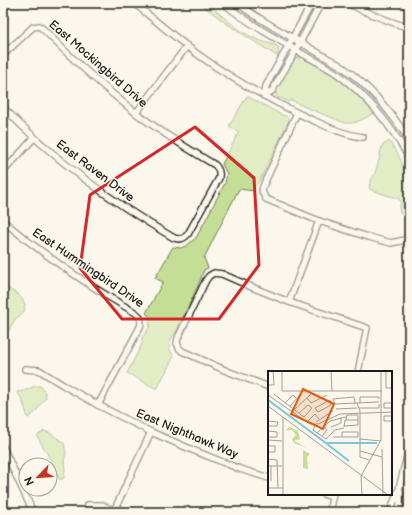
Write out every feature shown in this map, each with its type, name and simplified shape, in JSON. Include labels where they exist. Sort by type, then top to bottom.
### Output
[{"type":"street","points":[[3,9],[7,3]]},
{"type":"street","points":[[134,3],[217,68],[264,96],[325,125],[363,138]]},
{"type":"street","points":[[223,3],[242,18],[338,74],[382,116],[401,143],[409,158]]},
{"type":"street","points":[[237,3],[266,23],[344,68],[372,93],[389,112],[409,140]]},
{"type":"street","points":[[264,96],[266,86],[312,3]]},
{"type":"street","points":[[264,96],[272,91],[321,3]]},
{"type":"street","points":[[347,3],[409,28]]},
{"type":"street","points":[[362,10],[365,3]]},
{"type":"street","name":"East Mockingbird Drive","points":[[4,53],[33,27],[39,26],[44,28],[64,50],[136,113],[219,169],[219,178],[188,234],[183,238]]},
{"type":"street","points":[[136,113],[187,46]]},
{"type":"street","name":"East Raven Drive","points":[[3,108],[34,138],[84,179],[118,204],[174,238],[183,238]]},
{"type":"street","points":[[297,113],[262,186],[262,194],[266,198],[319,221],[365,236],[391,243],[405,240]]},
{"type":"street","points":[[3,172],[34,138]]},
{"type":"street","name":"East Hummingbird Drive","points":[[3,221],[34,246],[69,271],[136,313],[141,318],[141,324],[98,405]]},
{"type":"street","points":[[289,302],[319,221]]},
{"type":"street","points":[[268,387],[227,371],[188,354],[179,348],[177,343],[178,338],[206,280],[214,273],[222,274],[289,302],[367,328],[358,371]]},
{"type":"street","name":"East Nighthawk Way","points":[[25,369],[39,370],[98,405],[195,452],[268,478]]},
{"type":"street","points":[[88,505],[102,504],[116,511],[151,432]]},
{"type":"street","points":[[3,447],[33,512]]},
{"type":"street","points":[[400,512],[400,489],[409,448]]},
{"type":"street","points":[[391,512],[400,489]]},
{"type":"street","points":[[329,512],[333,495]]},
{"type":"highlighted area","points":[[195,127],[254,178],[259,265],[219,319],[122,319],[80,268],[90,195]]},
{"type":"green space","points":[[199,3],[208,3],[223,17],[247,35],[266,43],[276,45],[279,48],[277,56],[230,26]]},
{"type":"green space","points":[[300,57],[321,66],[340,80],[374,113],[356,122],[345,123],[291,100],[289,102],[278,98],[276,96],[276,90],[294,59]]},
{"type":"green space","points":[[247,96],[282,115],[287,116],[289,120],[260,180],[255,186],[254,191],[239,189],[204,258],[208,268],[204,270],[197,288],[172,338],[170,350],[174,356],[157,389],[127,373],[142,344],[142,338],[149,328],[150,317],[146,313],[163,282],[155,278],[173,247],[181,248],[196,238],[225,183],[227,174],[222,164],[239,132],[229,126]]},
{"type":"green space","points":[[389,141],[398,154],[409,186],[409,215],[402,215],[400,213],[399,209],[401,202],[399,199],[369,188],[370,182],[375,173],[382,146]]},
{"type":"green space","points":[[3,285],[21,298],[25,305],[25,310],[15,319],[3,341]]},
{"type":"green space","points":[[35,386],[40,386],[45,392],[46,398],[34,414],[28,418],[22,399],[17,392],[24,391]]},
{"type":"green space","points":[[44,431],[50,433],[64,443],[66,453],[64,460],[64,478],[60,480],[58,475],[58,457],[49,457],[37,436]]}]
